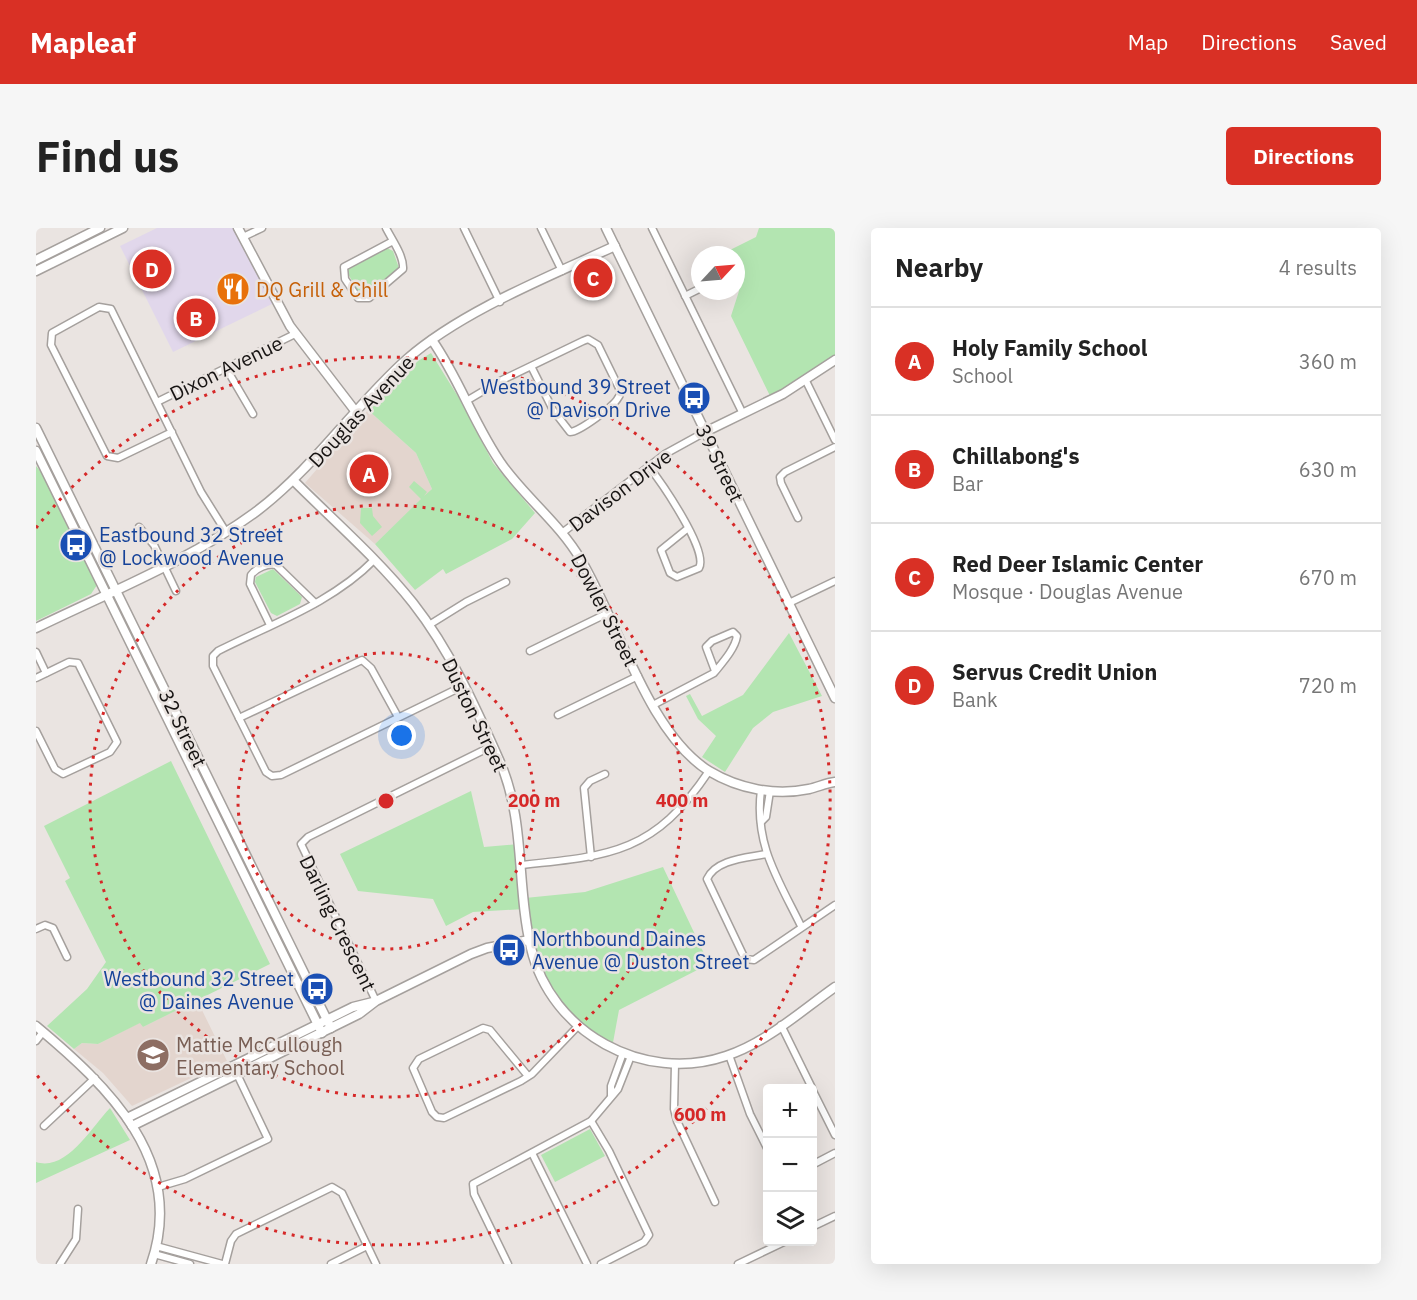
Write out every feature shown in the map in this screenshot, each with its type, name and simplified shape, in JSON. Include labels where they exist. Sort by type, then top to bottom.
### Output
[{"type":"street","points":[[36,260],[100,228]]},
{"type":"street","points":[[36,271],[123,228]]},
{"type":"street","points":[[238,228],[295,334],[356,412]]},
{"type":"street","points":[[243,237],[262,228]]},
{"type":"street","points":[[386,228],[393,241],[403,262],[402,271],[369,298],[356,297],[345,279],[344,267],[393,241]]},
{"type":"street","points":[[464,228],[500,302]]},
{"type":"street","points":[[541,228],[562,271]]},
{"type":"street","name":"39 Street","points":[[606,228],[835,698]]},
{"type":"street","points":[[654,229],[742,414]]},
{"type":"street","name":"Douglas Avenue","points":[[36,628],[225,532],[294,481],[386,379],[432,340],[500,302],[615,246]]},
{"type":"street","points":[[685,296],[691,293]]},
{"type":"street","points":[[172,432],[118,458],[108,456],[51,345],[52,333],[99,308],[108,308],[157,402],[172,432],[206,500],[225,532]]},
{"type":"street","name":"Dixon Avenue","points":[[157,402],[295,334]]},
{"type":"street","name":"Dowler Street","points":[[432,340],[453,371],[504,467],[562,533],[580,559],[653,705],[677,744],[709,771],[734,783],[766,791],[807,789],[834,780]]},
{"type":"street","points":[[468,400],[531,366],[583,340],[591,340],[599,347],[619,388],[620,395],[615,402],[580,429],[570,432],[553,410],[531,366]]},
{"type":"street","name":"Davison Drive","points":[[562,533],[671,450],[806,381],[835,360]]},
{"type":"street","points":[[226,368],[253,414]]},
{"type":"street","points":[[806,381],[835,440]]},
{"type":"street","name":"32 Street","points":[[36,428],[329,1024]]},
{"type":"street","points":[[798,518],[780,483],[780,477],[783,473],[835,447]]},
{"type":"street","name":"32 Street","points":[[36,452],[320,1028]]},
{"type":"street","points":[[649,467],[667,491],[687,529],[701,557],[701,565],[677,578],[670,573],[661,550],[687,529]]},
{"type":"street","name":"Duston Street","points":[[294,481],[403,590],[429,625],[463,686],[492,746],[513,802],[529,940],[538,970],[550,993],[578,1026],[594,1038],[627,1055],[675,1064],[705,1061],[729,1055],[750,1046],[835,987]]},
{"type":"street","points":[[139,527],[152,541],[176,591]]},
{"type":"street","points":[[374,560],[347,585],[218,651],[213,656],[213,666],[264,770],[274,776],[463,686]]},
{"type":"street","points":[[270,625],[250,584],[251,575],[255,570],[270,564],[276,565],[315,603]]},
{"type":"street","points":[[789,603],[835,581]]},
{"type":"street","points":[[429,625],[466,602],[506,582]]},
{"type":"street","points":[[530,651],[608,613]]},
{"type":"street","points":[[653,705],[705,680],[716,671],[736,642],[737,636],[733,632],[706,646],[716,671]]},
{"type":"street","points":[[36,652],[46,673]]},
{"type":"street","points":[[239,718],[359,660],[370,665],[398,717]]},
{"type":"street","points":[[36,678],[72,661],[80,665],[117,742],[110,752],[63,774],[55,769],[36,730]]},
{"type":"street","points":[[558,715],[638,676]]},
{"type":"street","name":"Darling Crescent","points":[[376,1001],[301,844],[308,837],[492,746]]},
{"type":"street","points":[[521,864],[591,858],[626,848],[660,827],[680,809],[709,771]]},
{"type":"street","points":[[591,858],[584,788],[590,781],[605,774]]},
{"type":"street","points":[[766,791],[758,814],[766,854],[801,926]]},
{"type":"street","points":[[766,854],[733,861],[710,873],[707,882],[741,954],[747,960],[757,958],[835,905]]},
{"type":"street","points":[[36,929],[45,925],[53,928],[67,957]]},
{"type":"street","points":[[132,1126],[235,1070],[320,1028],[359,1014],[376,1001],[478,951],[529,940]]},
{"type":"street","points":[[781,1025],[810,1084]]},
{"type":"street","points":[[528,1076],[486,1028],[418,1059],[413,1068],[432,1112],[441,1118],[528,1076],[578,1026]]},
{"type":"street","points":[[36,1041],[38,1028]]},
{"type":"street","points":[[38,1028],[95,1078],[127,1118],[149,1158],[158,1187],[161,1214],[151,1264]]},
{"type":"street","points":[[508,1264],[472,1187],[476,1180],[591,1121],[611,1095],[611,1086],[627,1055]]},
{"type":"street","points":[[729,1055],[750,1114],[763,1139]]},
{"type":"street","points":[[675,1064],[674,1109],[677,1122],[715,1202]]},
{"type":"street","points":[[127,1118],[235,1070]]},
{"type":"street","points":[[158,1187],[185,1179],[268,1139],[235,1070]]},
{"type":"street","points":[[44,1126],[95,1078]]},
{"type":"street","points":[[817,1099],[835,1135]]},
{"type":"street","points":[[591,1121],[609,1151],[649,1235],[644,1242],[601,1264]]},
{"type":"street","points":[[532,1153],[587,1264]]},
{"type":"street","points":[[817,1163],[835,1153]]},
{"type":"street","points":[[155,1250],[223,1264],[231,1240],[236,1234],[332,1187],[342,1193],[376,1264]]},
{"type":"street","points":[[60,1264],[76,1239],[78,1209]]},
{"type":"street","points":[[817,1225],[835,1216]]},
{"type":"street","points":[[331,1264],[367,1246]]},
{"type":"street","points":[[738,1264],[776,1246]]},
{"type":"street","points":[[155,1250],[190,1264]]},
{"type":"shaded area","points":[[157,228],[238,228],[276,302],[173,352],[120,246]]},
{"type":"shaded area","points":[[368,410],[416,453],[432,489],[375,544],[305,483]]},
{"type":"shaded area","name":"Mattie McCullough Elementary School","points":[[197,1000],[227,1061],[132,1106],[103,1073],[74,1049],[82,1043],[98,1044],[141,1022],[143,1027]]},
{"type":"green space","points":[[759,228],[835,228],[835,360],[772,400],[731,316],[736,300],[745,300],[745,246],[738,246],[756,237]]},
{"type":"green space","points":[[387,248],[393,251],[399,268],[368,293],[359,293],[347,272],[349,267]]},
{"type":"green space","points":[[431,353],[462,403],[493,463],[535,513],[512,539],[446,574],[443,569],[415,590],[375,544],[421,499],[409,487],[414,481],[427,492],[424,496],[432,489],[416,453],[368,410],[418,361]]},
{"type":"green space","points":[[36,466],[43,474],[97,585],[91,594],[36,621]]},
{"type":"green space","points":[[361,508],[372,508],[373,516],[382,527],[372,536],[360,523]]},
{"type":"green space","points":[[273,569],[302,597],[300,604],[277,616],[271,613],[255,582],[256,577]]},
{"type":"green space","points":[[789,633],[822,696],[773,712],[753,728],[725,772],[702,757],[716,736],[698,719],[686,696],[690,694],[702,716],[743,695]]},
{"type":"green space","points":[[171,761],[270,964],[143,1027],[140,1023],[98,1044],[82,1043],[74,1049],[47,1026],[87,989],[106,962],[65,881],[70,878],[44,826]]},
{"type":"green space","points":[[471,791],[484,847],[519,844],[525,898],[585,892],[663,867],[709,964],[619,1010],[612,1048],[578,1026],[538,970],[525,909],[473,912],[446,926],[433,899],[358,891],[340,854]]},
{"type":"green space","points":[[110,1108],[130,1140],[36,1183],[36,1162],[58,1161],[68,1155]]},
{"type":"green space","points":[[590,1129],[605,1156],[555,1182],[541,1155]]},
{"type":"place","name":"Servus Credit Union","points":[[152,269]]},
{"type":"place","name":"Red Deer Islamic Center","points":[[593,278]]},
{"type":"place","name":"DQ Grill & Chill","points":[[233,289]]},
{"type":"place","name":"Chillabong's","points":[[196,318]]},
{"type":"place","name":"Westbound 39 Street @ Davison Drive","points":[[694,398]]},
{"type":"place","name":"Holy Family School","points":[[369,474]]},
{"type":"place","name":"Eastbound 32 Street @ Lockwood Avenue","points":[[76,545]]},
{"type":"place","name":"Northbound Daines Avenue @ Duston Street","points":[[509,950]]},
{"type":"place","name":"Westbound 32 Street @ Daines Avenue","points":[[317,989]]},
{"type":"place","name":"Mattie McCullough Elementary School","points":[[153,1055]]}]
